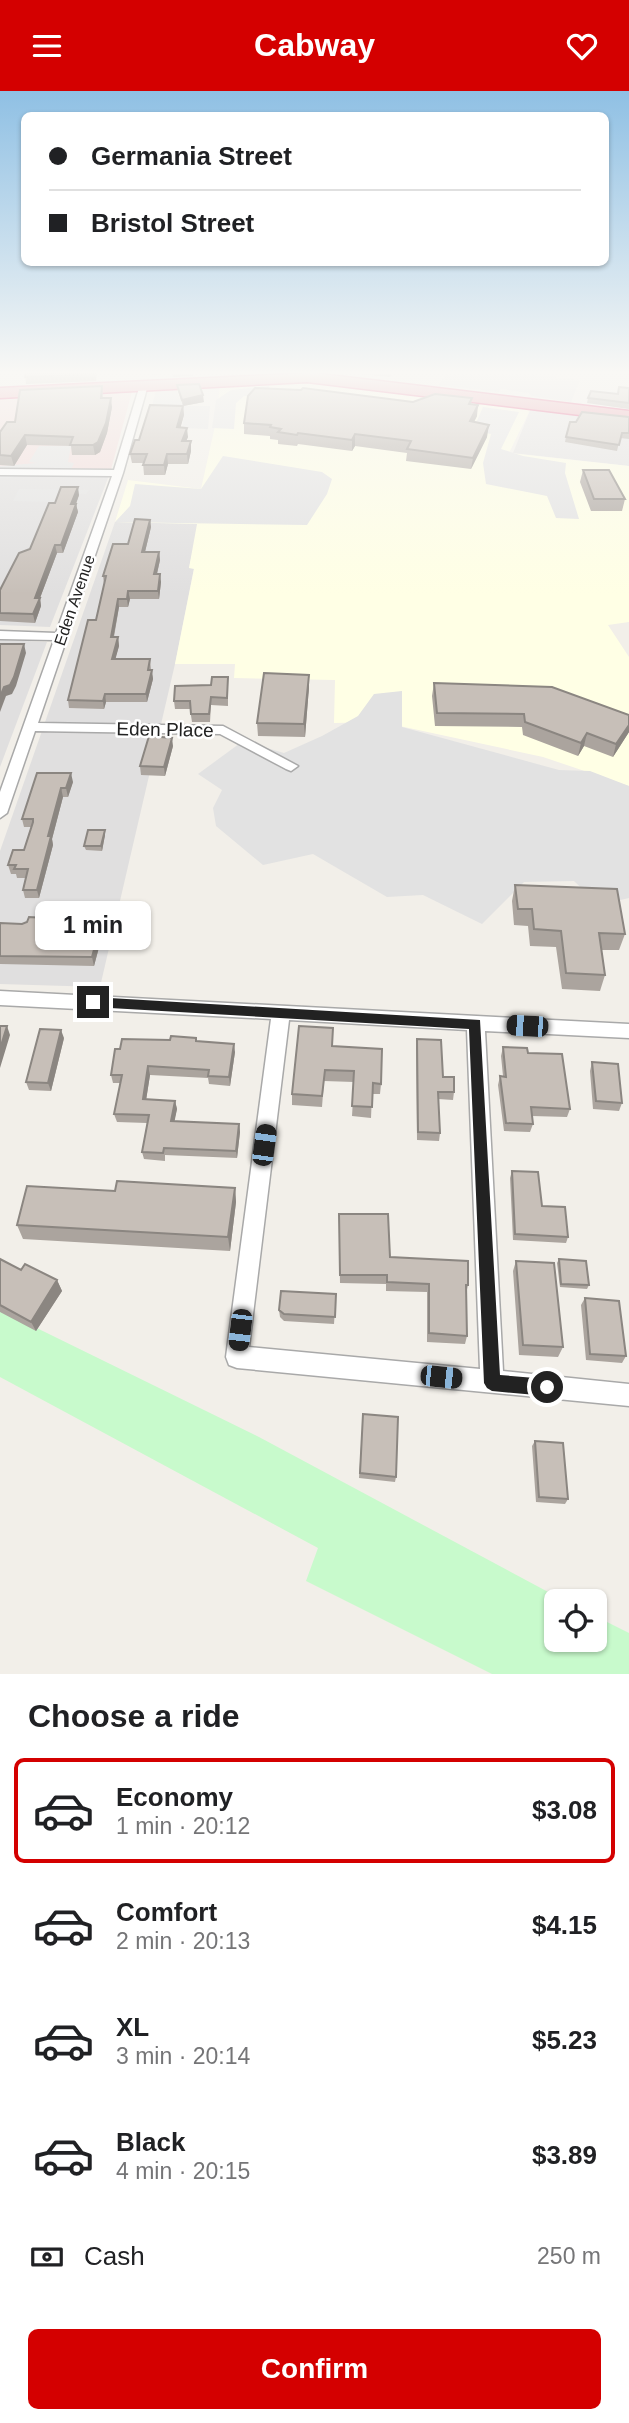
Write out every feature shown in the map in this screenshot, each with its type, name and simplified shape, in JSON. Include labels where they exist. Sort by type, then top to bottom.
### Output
[{"type":"street","name":"Eden Avenue","points":[[0,813],[126,447]]},
{"type":"street","points":[[0,472],[118,473]]},
{"type":"street","points":[[0,635],[62,637]]},
{"type":"street","name":"Eden Place","points":[[30,727],[223,730],[291,766]]},
{"type":"street","points":[[0,998],[629,1031]]},
{"type":"street","points":[[281,1013],[237,1357],[629,1395]]},
{"type":"street","points":[[476,1024],[492,1383]]},
{"type":"shaded area","points":[[0,447],[117,447],[110,473],[0,472]]},
{"type":"shaded area","points":[[38,447],[71,447],[68,462],[74,463],[70,472],[19,474],[11,478],[0,478],[0,466],[37,463],[29,462]]},
{"type":"shaded area","points":[[210,447],[512,447],[509,453],[629,466],[629,622],[608,625],[629,657],[629,786],[543,757],[381,722],[334,723],[335,680],[234,678],[235,664],[175,664],[194,569],[189,568],[197,524],[115,522],[128,480],[201,489]]},
{"type":"shaded area","points":[[487,447],[502,447],[501,449],[523,456],[566,463],[565,473],[579,519],[556,518],[547,496],[486,484],[483,463]]},
{"type":"shaded area","points":[[515,447],[629,447],[629,466],[513,453]]},
{"type":"shaded area","points":[[223,456],[322,472],[332,479],[327,494],[307,525],[115,522],[130,506],[135,484],[201,489]]},
{"type":"shaded area","points":[[0,472],[110,473],[50,627],[0,625]]},
{"type":"shaded area","points":[[19,489],[89,490],[86,494],[59,493],[55,502],[13,501]]},
{"type":"shaded area","points":[[115,522],[199,523],[189,568],[194,568],[175,664],[100,987],[0,984],[0,851]]},
{"type":"shaded area","points":[[0,640],[47,642],[0,767]]},
{"type":"shaded area","points":[[402,691],[402,727],[559,770],[590,771],[629,786],[629,898],[599,905],[574,881],[524,882],[482,924],[423,895],[387,897],[313,854],[263,865],[216,826],[213,808],[222,790],[198,774],[243,741],[284,753],[358,716],[374,694]]},
{"type":"green space","points":[[0,1310],[259,1437],[544,1590],[544,1652],[607,1652],[607,1622],[629,1633],[629,1674],[492,1674],[306,1581],[318,1548],[0,1377]]},
{"type":"building","points":[[0,447],[17,447],[11,456],[0,455]]},
{"type":"building","points":[[133,447],[189,447],[187,454],[167,454],[164,465],[143,465],[147,454],[130,454]]},
{"type":"building","points":[[408,447],[478,447],[473,458],[407,449]]},
{"type":"building","points":[[583,470],[609,470],[625,499],[594,499]]},
{"type":"building","points":[[61,487],[78,487],[71,504],[76,504],[61,545],[55,545],[35,598],[40,598],[33,614],[0,613],[0,590],[19,553],[30,549],[49,503],[55,503]]},
{"type":"building","points":[[135,519],[150,520],[142,552],[159,552],[154,574],[160,574],[158,591],[128,591],[127,599],[118,599],[111,637],[118,637],[112,659],[150,659],[148,670],[152,670],[146,694],[105,694],[103,701],[68,700],[88,620],[96,620],[106,576],[103,576],[113,544],[128,544]]},
{"type":"building","points":[[0,644],[24,644],[14,677],[10,685],[4,687],[0,697]]},
{"type":"building","points":[[264,673],[309,675],[304,724],[257,723]]},
{"type":"building","points":[[212,677],[228,677],[227,698],[211,697],[209,714],[191,714],[190,701],[174,701],[175,686],[211,685]]},
{"type":"building","points":[[434,683],[552,687],[629,715],[629,725],[616,744],[587,733],[581,743],[525,722],[524,714],[437,713]]},
{"type":"building","points":[[149,736],[172,738],[164,767],[140,766]]},
{"type":"building","points":[[37,773],[71,773],[66,788],[61,788],[37,890],[23,890],[28,869],[14,869],[16,865],[8,865],[13,850],[24,850],[33,822],[33,819],[22,819]]},
{"type":"building","points":[[88,830],[105,830],[101,846],[84,846]]},
{"type":"building","points":[[515,885],[617,889],[625,934],[599,933],[605,975],[566,973],[561,931],[534,929],[532,909],[518,909]]},
{"type":"building","points":[[29,917],[78,920],[78,917],[95,918],[93,927],[100,927],[92,957],[0,956],[0,923],[22,924],[27,922]]},
{"type":"building","points":[[0,1026],[7,1026],[0,1049]]},
{"type":"building","points":[[299,1026],[333,1028],[332,1046],[382,1049],[381,1084],[373,1083],[372,1107],[352,1106],[354,1071],[325,1070],[322,1096],[292,1094]]},
{"type":"building","points":[[40,1029],[61,1030],[48,1083],[26,1082]]},
{"type":"building","points":[[171,1036],[234,1044],[229,1077],[208,1076],[209,1070],[148,1066],[143,1099],[175,1101],[171,1121],[239,1124],[236,1151],[164,1148],[163,1153],[142,1152],[149,1115],[114,1114],[122,1075],[111,1075],[115,1049],[120,1049],[122,1039],[170,1040]]},
{"type":"building","points":[[417,1039],[441,1040],[443,1077],[454,1077],[454,1092],[438,1092],[440,1133],[418,1132]]},
{"type":"building","points":[[503,1047],[527,1048],[528,1053],[562,1054],[570,1109],[531,1107],[533,1124],[506,1123],[500,1076],[506,1077]]},
{"type":"building","points":[[592,1062],[618,1064],[622,1103],[596,1101]]},
{"type":"building","points":[[512,1171],[538,1172],[542,1206],[565,1207],[568,1237],[515,1234]]},
{"type":"building","points":[[117,1181],[235,1188],[228,1237],[17,1225],[27,1186],[115,1191]]},
{"type":"building","points":[[339,1214],[388,1214],[390,1257],[468,1261],[467,1336],[429,1333],[429,1284],[387,1282],[387,1275],[340,1275]]},
{"type":"building","points":[[0,1259],[21,1270],[25,1264],[57,1280],[31,1322],[0,1305]]},
{"type":"building","points":[[559,1259],[586,1261],[589,1285],[561,1284]]},
{"type":"building","points":[[516,1261],[554,1263],[563,1347],[523,1345]]},
{"type":"building","points":[[281,1291],[336,1294],[335,1317],[284,1314],[279,1310]]},
{"type":"building","points":[[585,1298],[619,1301],[626,1356],[590,1354]]},
{"type":"building","points":[[363,1414],[398,1417],[396,1477],[360,1473]]},
{"type":"building","points":[[535,1441],[563,1443],[568,1499],[539,1497]]},
{"type":"route","points":[[93,1002],[476,1024],[492,1383],[547,1387]]}]
